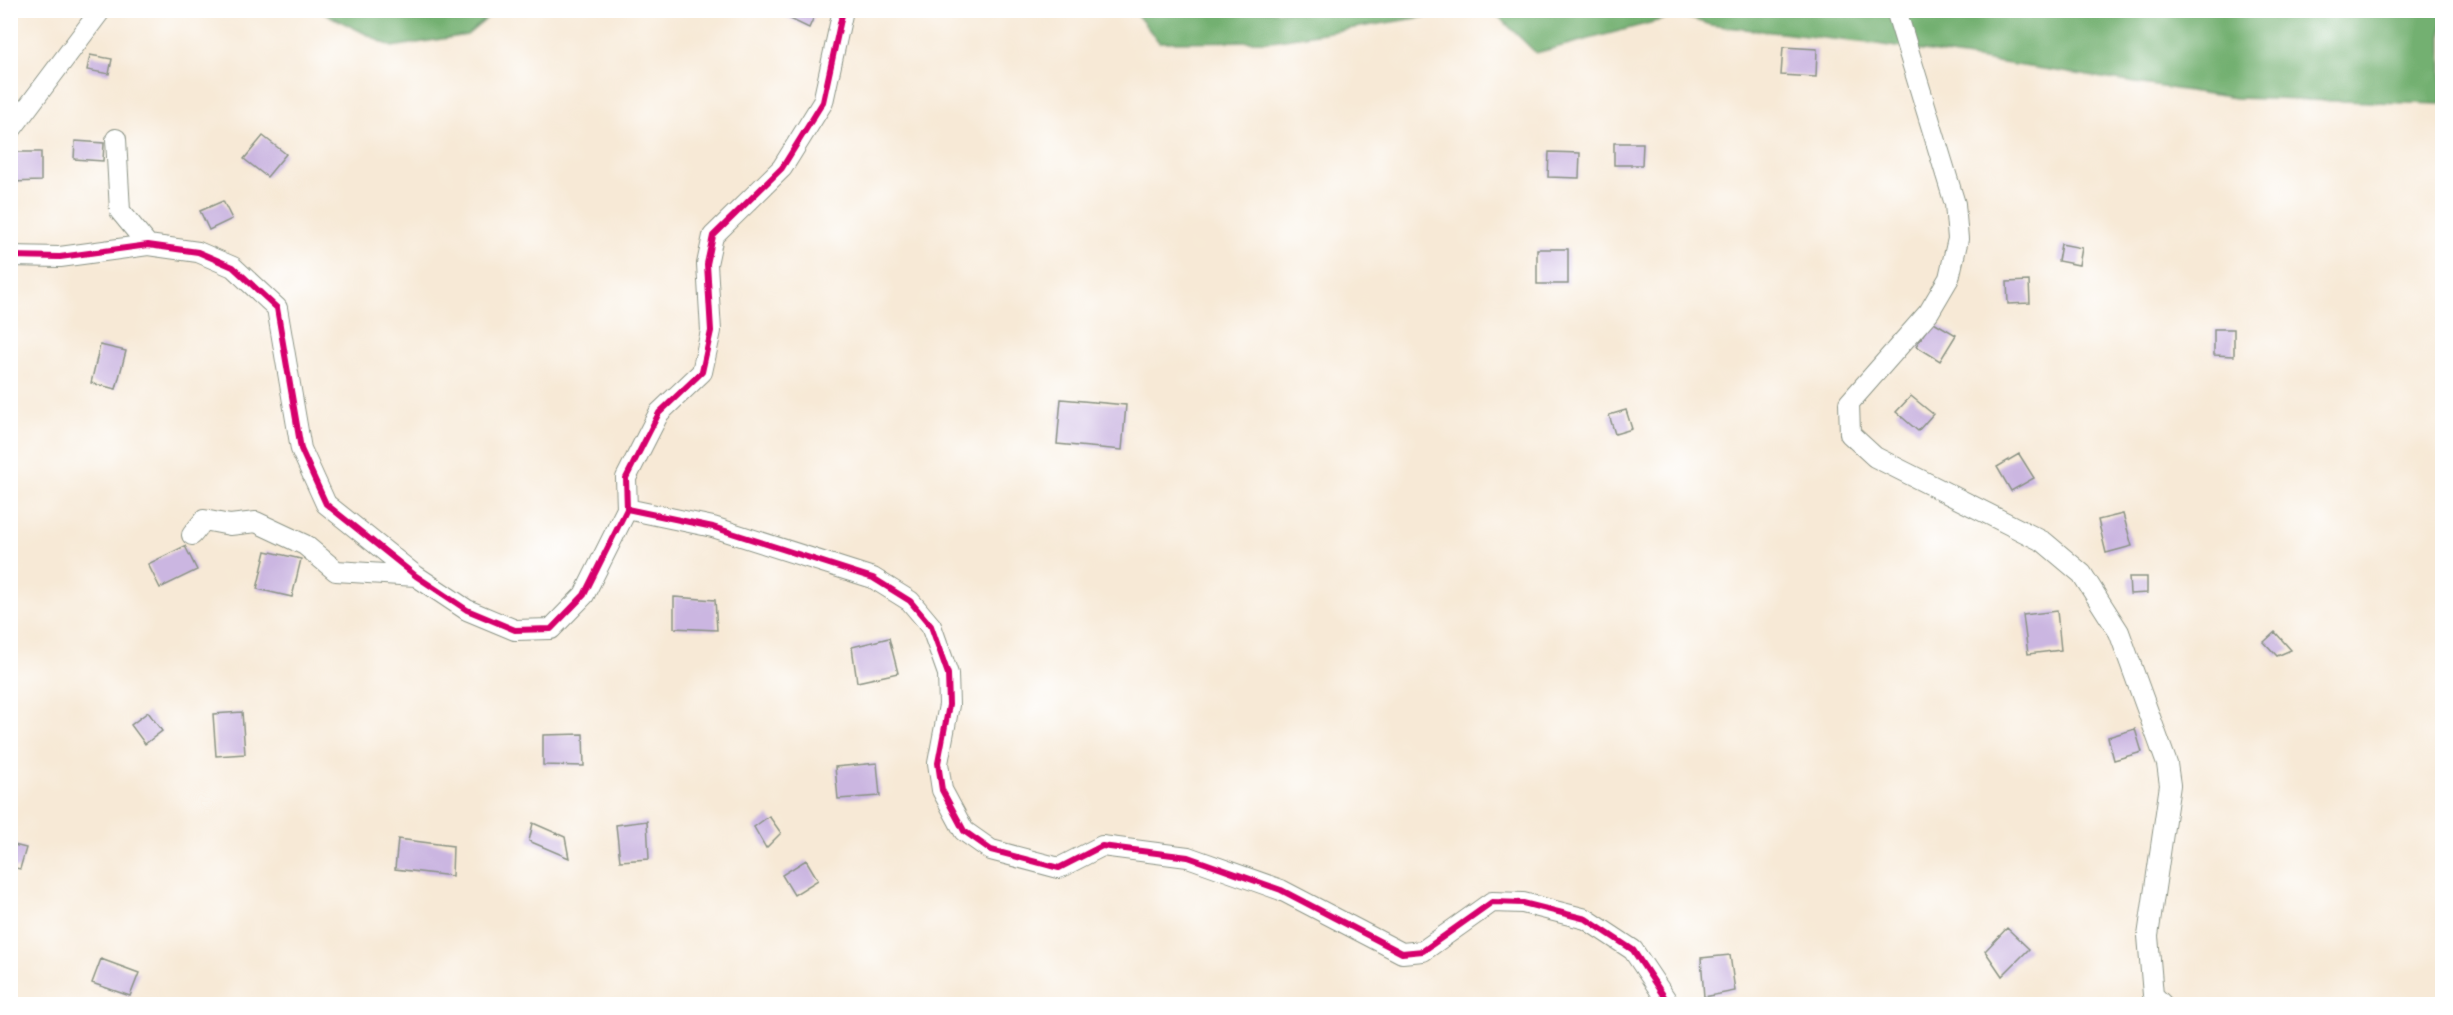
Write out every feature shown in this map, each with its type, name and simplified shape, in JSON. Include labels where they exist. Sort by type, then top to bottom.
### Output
[{"type":"street","points":[[10,131],[100,10]]},
{"type":"street","points":[[10,256],[60,257],[148,244],[198,252],[232,267],[277,308],[301,448],[326,504],[416,576],[467,610],[515,630],[551,629],[584,595],[627,509],[626,478],[659,413],[702,372],[711,332],[707,264],[713,236],[782,168],[823,102],[843,10]]},
{"type":"street","points":[[1896,10],[1955,204],[1958,239],[1949,278],[1929,312],[1849,403],[1850,434],[1875,457],[2044,542],[2082,574],[2119,633],[2167,764],[2170,785],[2148,936],[2153,995],[2162,1005]]},
{"type":"street","points":[[116,138],[120,211],[148,244]]},
{"type":"street","points":[[627,509],[713,527],[873,578],[910,601],[931,626],[948,674],[949,705],[938,762],[942,790],[964,831],[991,850],[1059,868],[1102,846],[1188,858],[1281,890],[1402,953],[1424,951],[1492,902],[1523,903],[1586,919],[1633,950],[1669,1005]]},
{"type":"street","points":[[192,535],[204,520],[230,525],[256,522],[305,545],[336,571],[416,576]]},
{"type":"green space","points":[[320,11],[496,11],[467,35],[392,47]]},
{"type":"green space","points":[[1134,11],[1461,11],[1272,41],[1159,42]]},
{"type":"green space","points":[[1493,11],[2442,11],[2442,104],[2235,98],[1877,44],[1710,25],[1680,15],[1536,53]]},
{"type":"building","points":[[789,10],[817,10],[809,28],[786,17]]},
{"type":"building","points":[[1783,47],[1817,49],[1816,77],[1781,75]]},
{"type":"building","points":[[90,55],[112,59],[109,74],[87,70]]},
{"type":"building","points":[[263,136],[286,154],[267,177],[244,159]]},
{"type":"building","points":[[75,141],[104,143],[103,161],[74,159]]},
{"type":"building","points":[[1614,143],[1643,143],[1642,165],[1614,165]]},
{"type":"building","points":[[10,152],[41,152],[41,181],[10,182]]},
{"type":"building","points":[[1549,152],[1580,153],[1579,178],[1548,177]]},
{"type":"building","points":[[223,201],[232,219],[209,230],[200,211]]},
{"type":"building","points":[[2061,244],[2082,248],[2079,265],[2058,261]]},
{"type":"building","points":[[1537,249],[1568,249],[1568,284],[1537,284]]},
{"type":"building","points":[[2029,281],[2030,303],[2008,304],[2007,282]]},
{"type":"building","points":[[1932,321],[1956,335],[1940,361],[1916,346]]},
{"type":"building","points":[[2214,329],[2234,329],[2234,356],[2214,355]]},
{"type":"building","points":[[100,345],[126,351],[116,389],[91,383]]},
{"type":"building","points":[[1911,396],[1933,414],[1918,431],[1896,412]]},
{"type":"building","points":[[1061,399],[1126,405],[1122,450],[1057,444]]},
{"type":"building","points":[[1626,410],[1632,429],[1615,434],[1609,415]]},
{"type":"building","points":[[2019,454],[2034,478],[2011,491],[1997,467]]},
{"type":"building","points":[[2123,514],[2132,546],[2106,553],[2098,520]]},
{"type":"building","points":[[185,546],[197,570],[160,588],[148,564]]},
{"type":"building","points":[[266,551],[301,559],[292,597],[257,589]]},
{"type":"building","points":[[2129,577],[2147,577],[2147,593],[2130,594]]},
{"type":"building","points":[[674,597],[715,600],[717,630],[674,628]]},
{"type":"building","points":[[2057,611],[2061,650],[2028,654],[2023,615]]},
{"type":"building","points":[[2275,632],[2291,650],[2277,656],[2264,642]]},
{"type":"building","points":[[889,638],[898,673],[857,682],[852,647]]},
{"type":"building","points":[[148,712],[162,731],[145,744],[131,725]]},
{"type":"building","points":[[242,712],[245,754],[216,756],[213,714]]},
{"type":"building","points":[[2135,729],[2142,752],[2114,760],[2108,737]]},
{"type":"building","points":[[583,734],[584,766],[543,765],[543,735]]},
{"type":"building","points":[[877,763],[880,796],[838,799],[835,767]]},
{"type":"building","points":[[769,816],[781,833],[766,848],[754,827]]},
{"type":"building","points":[[647,821],[649,859],[620,861],[616,825]]},
{"type":"building","points":[[533,823],[565,837],[569,858],[529,841]]},
{"type":"building","points":[[398,839],[453,846],[452,876],[395,869]]},
{"type":"building","points":[[10,844],[26,848],[20,869],[10,867]]},
{"type":"building","points":[[806,860],[818,880],[794,895],[782,875]]},
{"type":"building","points":[[2007,928],[2029,949],[2002,976],[1985,951]]},
{"type":"building","points":[[1730,955],[1735,991],[1704,997],[1701,958]]},
{"type":"building","points":[[101,959],[139,973],[130,996],[92,983]]},
{"type":"cycle path","points":[[10,256],[60,257],[148,245],[198,252],[233,267],[277,308],[301,449],[326,504],[416,576],[467,610],[515,630],[551,629],[584,595],[627,509],[626,478],[659,413],[702,372],[711,331],[707,264],[713,236],[782,168],[823,102],[843,10]]},
{"type":"cycle path","points":[[627,509],[713,527],[873,578],[910,601],[931,626],[948,674],[949,705],[938,763],[942,790],[964,831],[991,850],[1059,868],[1102,846],[1188,857],[1281,890],[1402,953],[1423,951],[1492,902],[1523,903],[1586,919],[1633,950],[1669,1004]]}]
